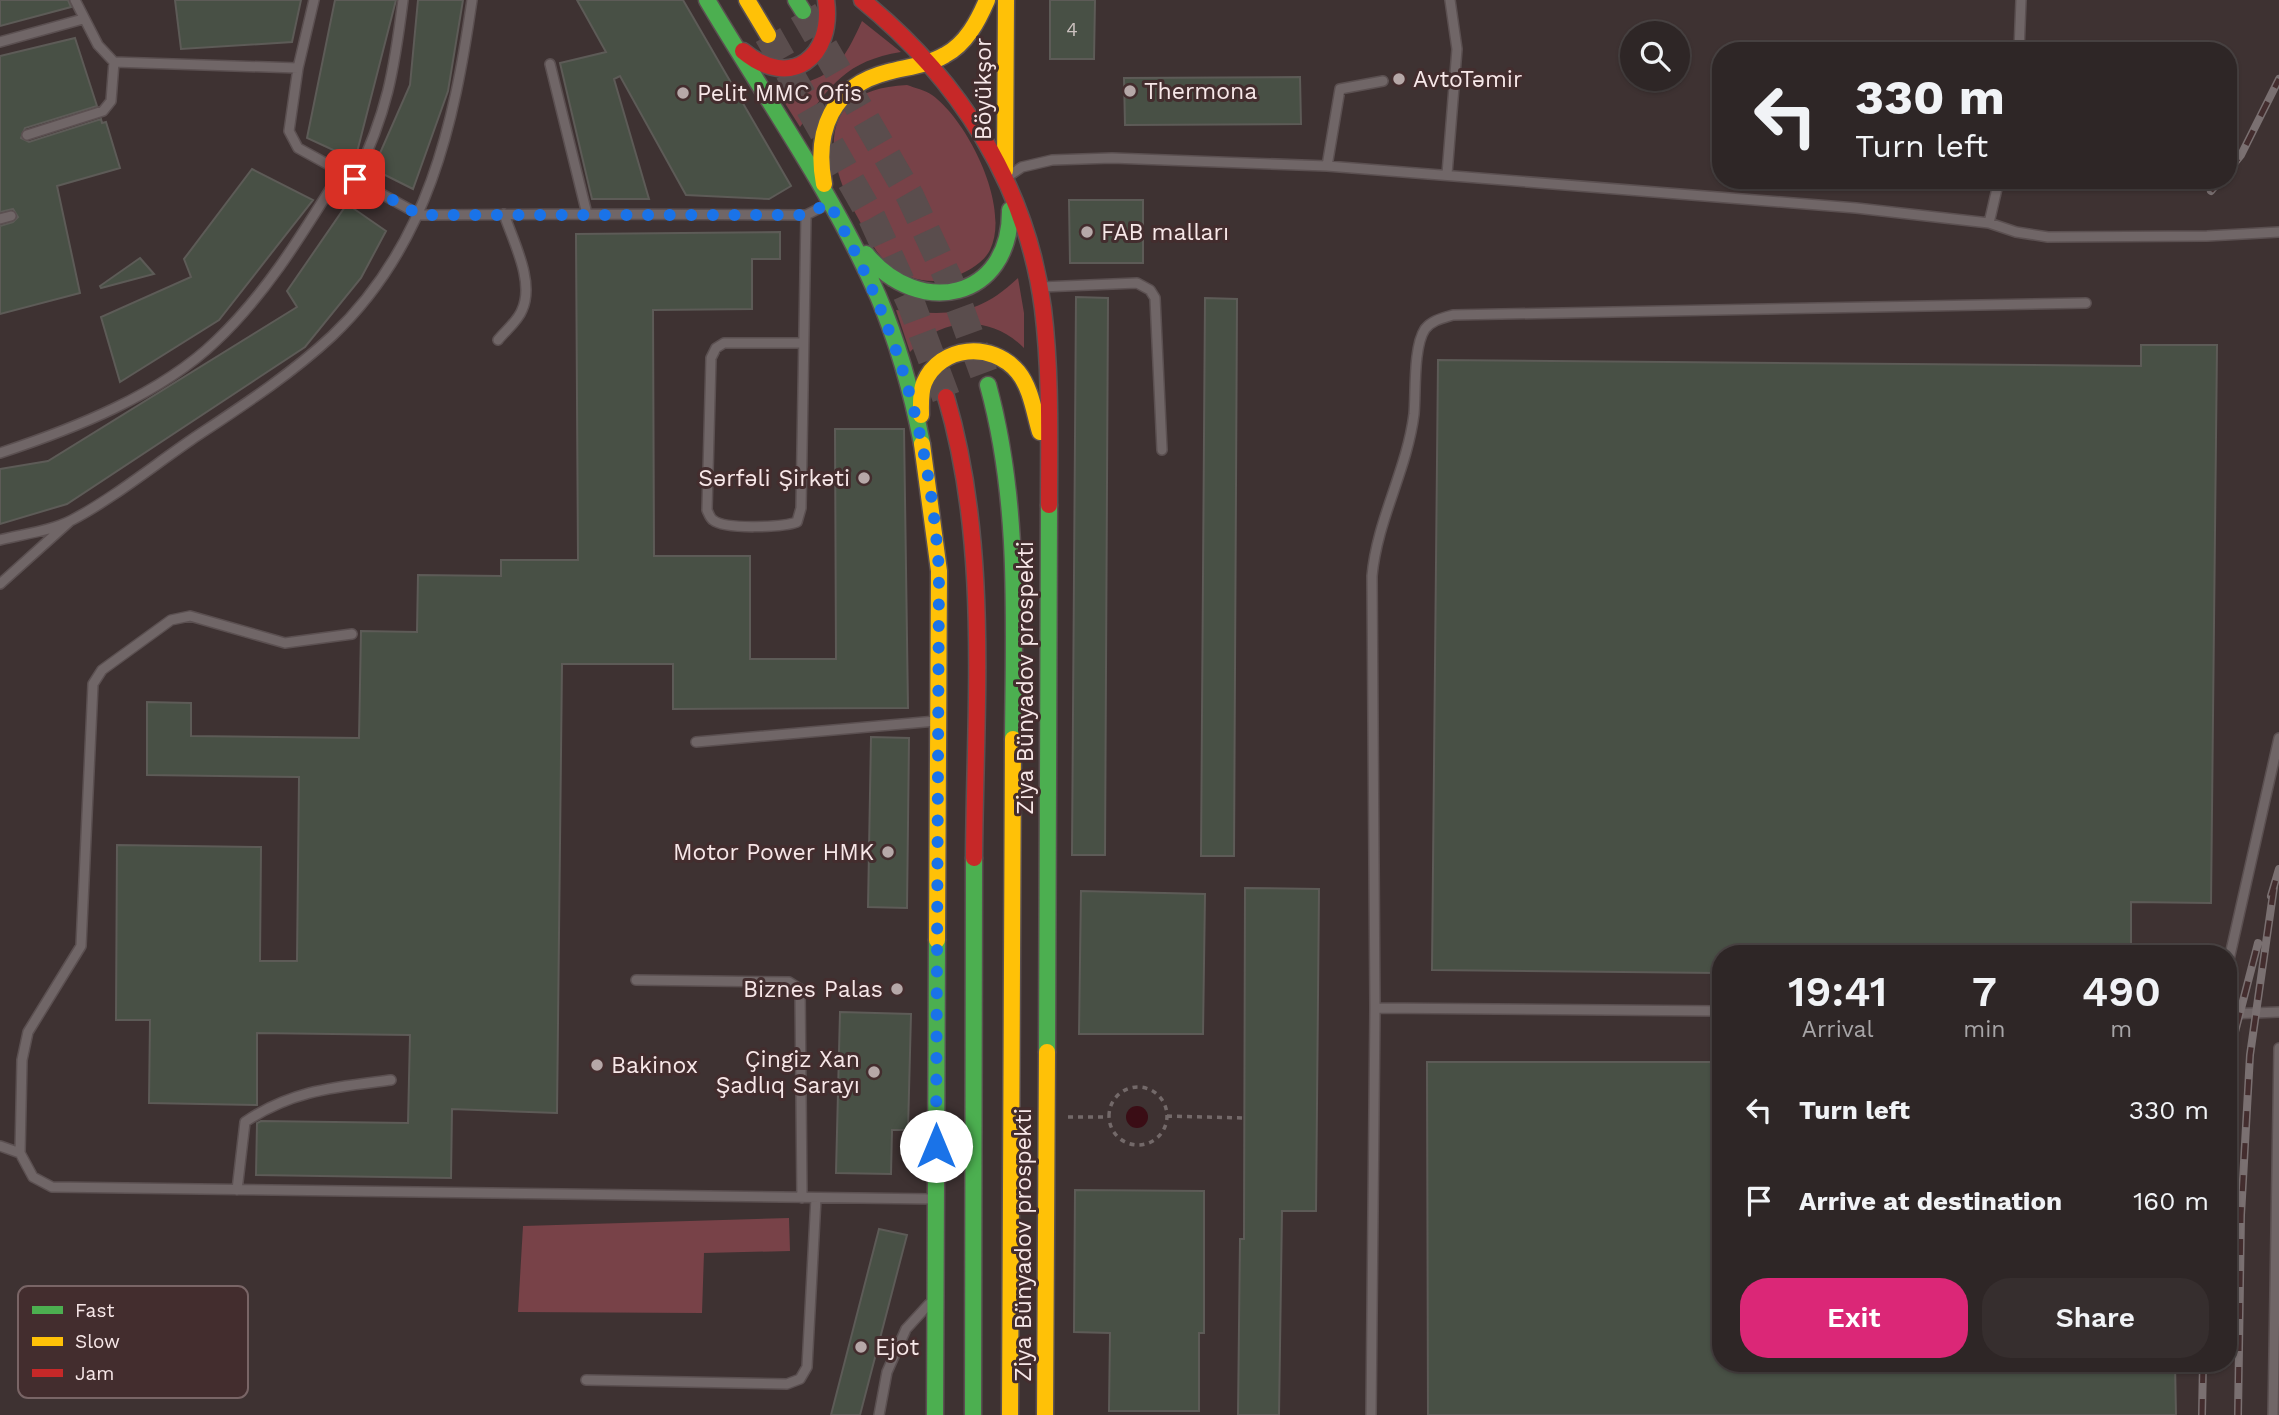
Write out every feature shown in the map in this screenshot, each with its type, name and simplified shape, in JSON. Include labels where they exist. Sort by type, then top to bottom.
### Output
[{"type":"main road","points":[[707,0],[829,203],[872,285],[923,437]]},
{"type":"main road","points":[[747,0],[768,35]]},
{"type":"main road","points":[[724,29],[750,60],[762,68],[788,70],[813,57],[824,43],[830,13],[826,0]]},
{"type":"main road","name":"Ziya Bünyadov prospekti","points":[[862,0],[910,39],[932,61],[970,111],[1005,178],[1040,287],[1046,351],[1049,463],[1045,1415]]},
{"type":"main road","points":[[987,0],[979,18],[961,44],[932,61],[862,80],[835,104],[826,118],[818,141],[821,173],[829,203],[867,256],[896,282],[910,289],[930,291],[962,290],[989,277],[1005,255],[1010,239],[1011,220],[1005,178]]},
{"type":"main road","name":"Böyükşor","points":[[1005,178],[1006,0]]},
{"type":"main road","points":[[935,1415],[939,571],[933,496],[920,401],[924,383],[931,371],[954,354],[984,349],[1006,360],[1026,386],[1049,463]]},
{"type":"main road","name":"Ziya Bünyadov prospekti","points":[[988,385],[1006,457],[1013,503],[1010,1415]]},
{"type":"main road","points":[[946,397],[966,467],[972,511],[975,585],[973,1415]]},
{"type":"lane","points":[[27,135],[103,111],[111,102],[114,62],[83,19],[75,0]]},
{"type":"lane","points":[[314,0],[298,68],[289,131],[298,148],[420,215],[806,215],[829,203]]},
{"type":"lane","points":[[355,179],[378,131],[394,73],[402,0]]},
{"type":"lane","points":[[0,584],[71,521],[295,369],[334,335],[377,283],[420,215],[437,170],[461,76],[472,0]]},
{"type":"lane","points":[[1447,174],[1457,49],[1450,0]]},
{"type":"lane","points":[[2019,42],[2021,0]]},
{"type":"lane","points":[[0,42],[83,19]]},
{"type":"lane","points":[[114,62],[298,68]]},
{"type":"lane","points":[[550,64],[587,214]]},
{"type":"lane","points":[[1327,166],[1340,89],[1383,81]]},
{"type":"lane","points":[[1005,178],[1022,167],[1052,160],[1112,158],[1327,166],[1856,208],[1989,223],[2016,232],[2048,237],[2207,236],[2279,232]]},
{"type":"lane","points":[[0,453],[72,427],[131,400],[215,342],[244,311],[295,246],[342,170]]},
{"type":"lane","points":[[1989,223],[1997,189]]},
{"type":"lane","points":[[498,340],[522,312],[525,298],[524,277],[504,215]]},
{"type":"lane","points":[[803,343],[724,343],[716,348],[710,358],[707,510],[713,520],[724,525],[785,527],[797,522],[801,508],[806,215]]},
{"type":"lane","points":[[0,219],[11,216]]},
{"type":"lane","points":[[1040,287],[1137,283],[1150,289],[1155,298],[1162,450]]},
{"type":"lane","points":[[1371,1415],[1374,1008],[1372,576],[1374,554],[1409,437],[1420,347],[1425,330],[1436,320],[1453,315],[2086,303]]},
{"type":"lane","points":[[0,540],[71,521]]},
{"type":"lane","points":[[352,634],[285,643],[190,616],[171,620],[102,670],[93,684],[81,946],[28,1032],[22,1060],[20,1153],[33,1177],[52,1186],[936,1199]]},
{"type":"lane","points":[[696,742],[938,721]]},
{"type":"lane","points":[[2232,945],[2279,738]]},
{"type":"lane","points":[[636,980],[789,982],[800,989],[802,1198]]},
{"type":"lane","points":[[1374,1008],[1712,1011]]},
{"type":"lane","points":[[2237,1014],[2279,1012]]},
{"type":"lane","points":[[2273,1415],[2279,1048]]},
{"type":"lane","points":[[237,1189],[245,1122],[267,1108],[307,1091],[391,1080]]},
{"type":"lane","points":[[0,1146],[20,1153]]},
{"type":"lane","points":[[586,1380],[787,1384],[800,1379],[807,1367],[816,1198]]},
{"type":"lane","points":[[879,1415],[887,1372],[906,1329],[936,1298]]},
{"type":"path","points":[[1139,1087],[1157,1094],[1163,1101],[1167,1116],[1164,1130],[1158,1138],[1141,1146],[1122,1142],[1115,1135],[1108,1117],[1114,1098],[1121,1092],[1139,1087]]},
{"type":"path","points":[[1167,1116],[1244,1118]]},
{"type":"path","points":[[1047,1117],[1108,1117]]},
{"type":"shaded area","points":[[862,21],[901,52],[866,62],[842,77],[800,127],[776,89],[809,81],[831,70],[847,51]]},
{"type":"shaded area","points":[[907,85],[932,95],[959,124],[982,166],[995,211],[995,232],[987,255],[968,271],[943,280],[927,281],[912,277],[897,271],[885,261],[865,231],[846,195],[838,172],[834,150],[835,130],[842,113],[856,99],[877,89]]},
{"type":"shaded area","points":[[1018,278],[1024,313],[1024,348],[996,329],[966,324],[937,331],[910,352],[896,310],[947,313],[962,310],[990,300]]},
{"type":"shaded area","points":[[1137,1106],[1147,1113],[1148,1117],[1141,1127],[1137,1128],[1127,1121],[1126,1117],[1133,1107]]},
{"type":"shaded area","points":[[789,1218],[790,1251],[704,1253],[702,1313],[518,1312],[523,1226]]},
{"type":"building","points":[[0,0],[68,0],[71,7],[0,26]]},
{"type":"building","points":[[175,0],[301,0],[292,42],[181,49]]},
{"type":"building","points":[[335,0],[396,0],[355,160],[307,138]]},
{"type":"building","points":[[418,0],[463,0],[448,91],[413,189],[373,169],[410,85]]},
{"type":"building","name":"Pelit MMC Ofis","points":[[577,0],[683,0],[791,186],[769,199],[686,195],[620,76],[614,79],[649,199],[592,199],[560,63],[606,52]]},
{"type":"building","points":[[1050,0],[1095,0],[1094,59],[1050,59]]},
{"type":"building","points":[[75,38],[97,106],[25,128],[21,138],[29,142],[101,119],[102,123],[106,122],[120,168],[57,186],[80,293],[0,314],[0,226],[13,222],[18,217],[13,209],[0,212],[0,56]]},
{"type":"building","points":[[1300,77],[1301,124],[1125,125],[1124,78]]},
{"type":"building","points":[[252,169],[313,200],[219,320],[120,382],[101,317],[191,277],[184,259]]},
{"type":"building","points":[[1069,200],[1143,200],[1143,263],[1070,263]]},
{"type":"building","points":[[347,204],[386,231],[361,278],[305,347],[67,504],[0,524],[0,469],[48,461],[297,307],[287,291]]},
{"type":"building","points":[[780,232],[780,259],[752,259],[752,309],[653,310],[654,556],[750,556],[750,659],[836,659],[835,429],[904,429],[908,708],[673,709],[673,664],[562,664],[557,1113],[452,1109],[451,1178],[256,1175],[257,1123],[261,1121],[408,1123],[410,1035],[257,1033],[257,1105],[149,1103],[150,1020],[116,1020],[117,845],[261,847],[260,961],[297,961],[299,777],[147,775],[147,702],[191,703],[191,736],[359,738],[361,631],[417,632],[418,575],[501,576],[501,560],[578,560],[576,234]]},
{"type":"building","points":[[140,258],[154,274],[101,288],[100,286]]},
{"type":"building","points":[[1076,297],[1108,298],[1105,855],[1072,855]]},
{"type":"building","points":[[1205,298],[1237,299],[1234,856],[1201,856]]},
{"type":"building","points":[[2141,345],[2217,345],[2211,903],[2131,902],[2131,945],[1712,945],[1712,973],[1432,970],[1438,360],[2141,366]]},
{"type":"building","name":"Motor Power HMK","points":[[871,737],[909,738],[907,908],[868,907]]},
{"type":"building","points":[[1245,888],[1319,889],[1316,1211],[1282,1211],[1279,1415],[1238,1415],[1240,1239],[1244,1239]]},
{"type":"building","points":[[1081,891],[1205,894],[1203,1034],[1079,1034]]},
{"type":"building","name":"Çingiz Xan Şadlıq Sarayı","points":[[840,1012],[911,1014],[908,1130],[892,1130],[891,1174],[836,1173]]},
{"type":"building","points":[[1427,1062],[1712,1062],[1712,1372],[2175,1372],[2176,1415],[1428,1415]]},
{"type":"building","points":[[1075,1190],[1204,1191],[1204,1333],[1199,1333],[1199,1411],[1109,1411],[1110,1333],[1074,1332]]},
{"type":"building","points":[[879,1229],[907,1235],[860,1415],[831,1415]]},
{"type":"tunnel","points":[[803,11],[910,196],[953,289],[988,385]]},
{"type":"tunnel","points":[[768,35],[872,218],[912,306],[946,397]]},
{"type":"railway","points":[[2237,160],[2279,79]]},
{"type":"railway","points":[[2271,896],[2279,869]]},
{"type":"railway","points":[[2238,1415],[2241,1215],[2250,1055],[2274,887]]},
{"type":"railway","points":[[2237,1024],[2258,943]]},
{"type":"railway","points":[[2202,1415],[2203,1372]]},
{"type":"traffic: fast","points":[[707,0],[819,182],[860,257],[898,350],[922,444]]},
{"type":"traffic: fast","points":[[796,0],[803,11]]},
{"type":"traffic: fast","points":[[866,254],[887,274],[911,287],[935,292],[958,290],[979,281],[995,264],[1006,240],[1010,210]]},
{"type":"traffic: fast","points":[[988,385],[1006,473],[1010,517],[1014,605],[1013,739]]},
{"type":"traffic: fast","points":[[1047,1052],[1049,505]]},
{"type":"traffic: fast","points":[[973,1415],[974,858]]},
{"type":"traffic: fast","points":[[935,1415],[937,940]]},
{"type":"traffic: slow","points":[[747,0],[768,35]]},
{"type":"traffic: slow","points":[[824,184],[822,146],[825,129],[831,113],[841,100],[853,88],[869,79],[945,55],[959,45],[970,31],[987,0]]},
{"type":"traffic: slow","points":[[1005,171],[1006,0]]},
{"type":"traffic: slow","points":[[921,415],[923,387],[932,370],[954,355],[981,352],[995,355],[1018,372],[1029,393],[1040,432]]},
{"type":"traffic: slow","points":[[922,444],[939,571],[937,940]]},
{"type":"traffic: slow","points":[[1010,1415],[1013,739]]},
{"type":"traffic: slow","points":[[1045,1415],[1047,1052]]},
{"type":"traffic: jam","points":[[743,51],[761,63],[777,68],[806,62],[816,52],[823,38],[827,20],[826,0]]},
{"type":"traffic: jam","points":[[862,0],[929,64],[957,99],[1004,177],[1021,219],[1035,263],[1046,333],[1049,505]]},
{"type":"traffic: jam","points":[[946,397],[960,453],[974,568],[977,626],[974,858]]},
{"type":"place","name":"AvtoTəmir","points":[[1399,79]]},
{"type":"place","name":"Thermona","points":[[1130,91]]},
{"type":"place","name":"Pelit MMC Ofis","points":[[683,93]]},
{"type":"place","name":"FAB malları","points":[[1087,232]]},
{"type":"place","name":"Sərfəli Şirkəti","points":[[864,478]]},
{"type":"place","name":"Motor Power HMK","points":[[888,852]]},
{"type":"place","name":"Biznes Palas","points":[[897,989]]},
{"type":"place","name":"Bakinox","points":[[597,1065]]},
{"type":"place","name":"Çingiz Xan Şadlıq Sarayı","points":[[874,1072]]},
{"type":"place","name":"Ejot","points":[[861,1347]]},
{"type":"route","points":[[355,179],[420,215],[806,215],[829,203],[861,259],[883,314],[923,437],[933,496],[939,571],[936,1146]]}]
